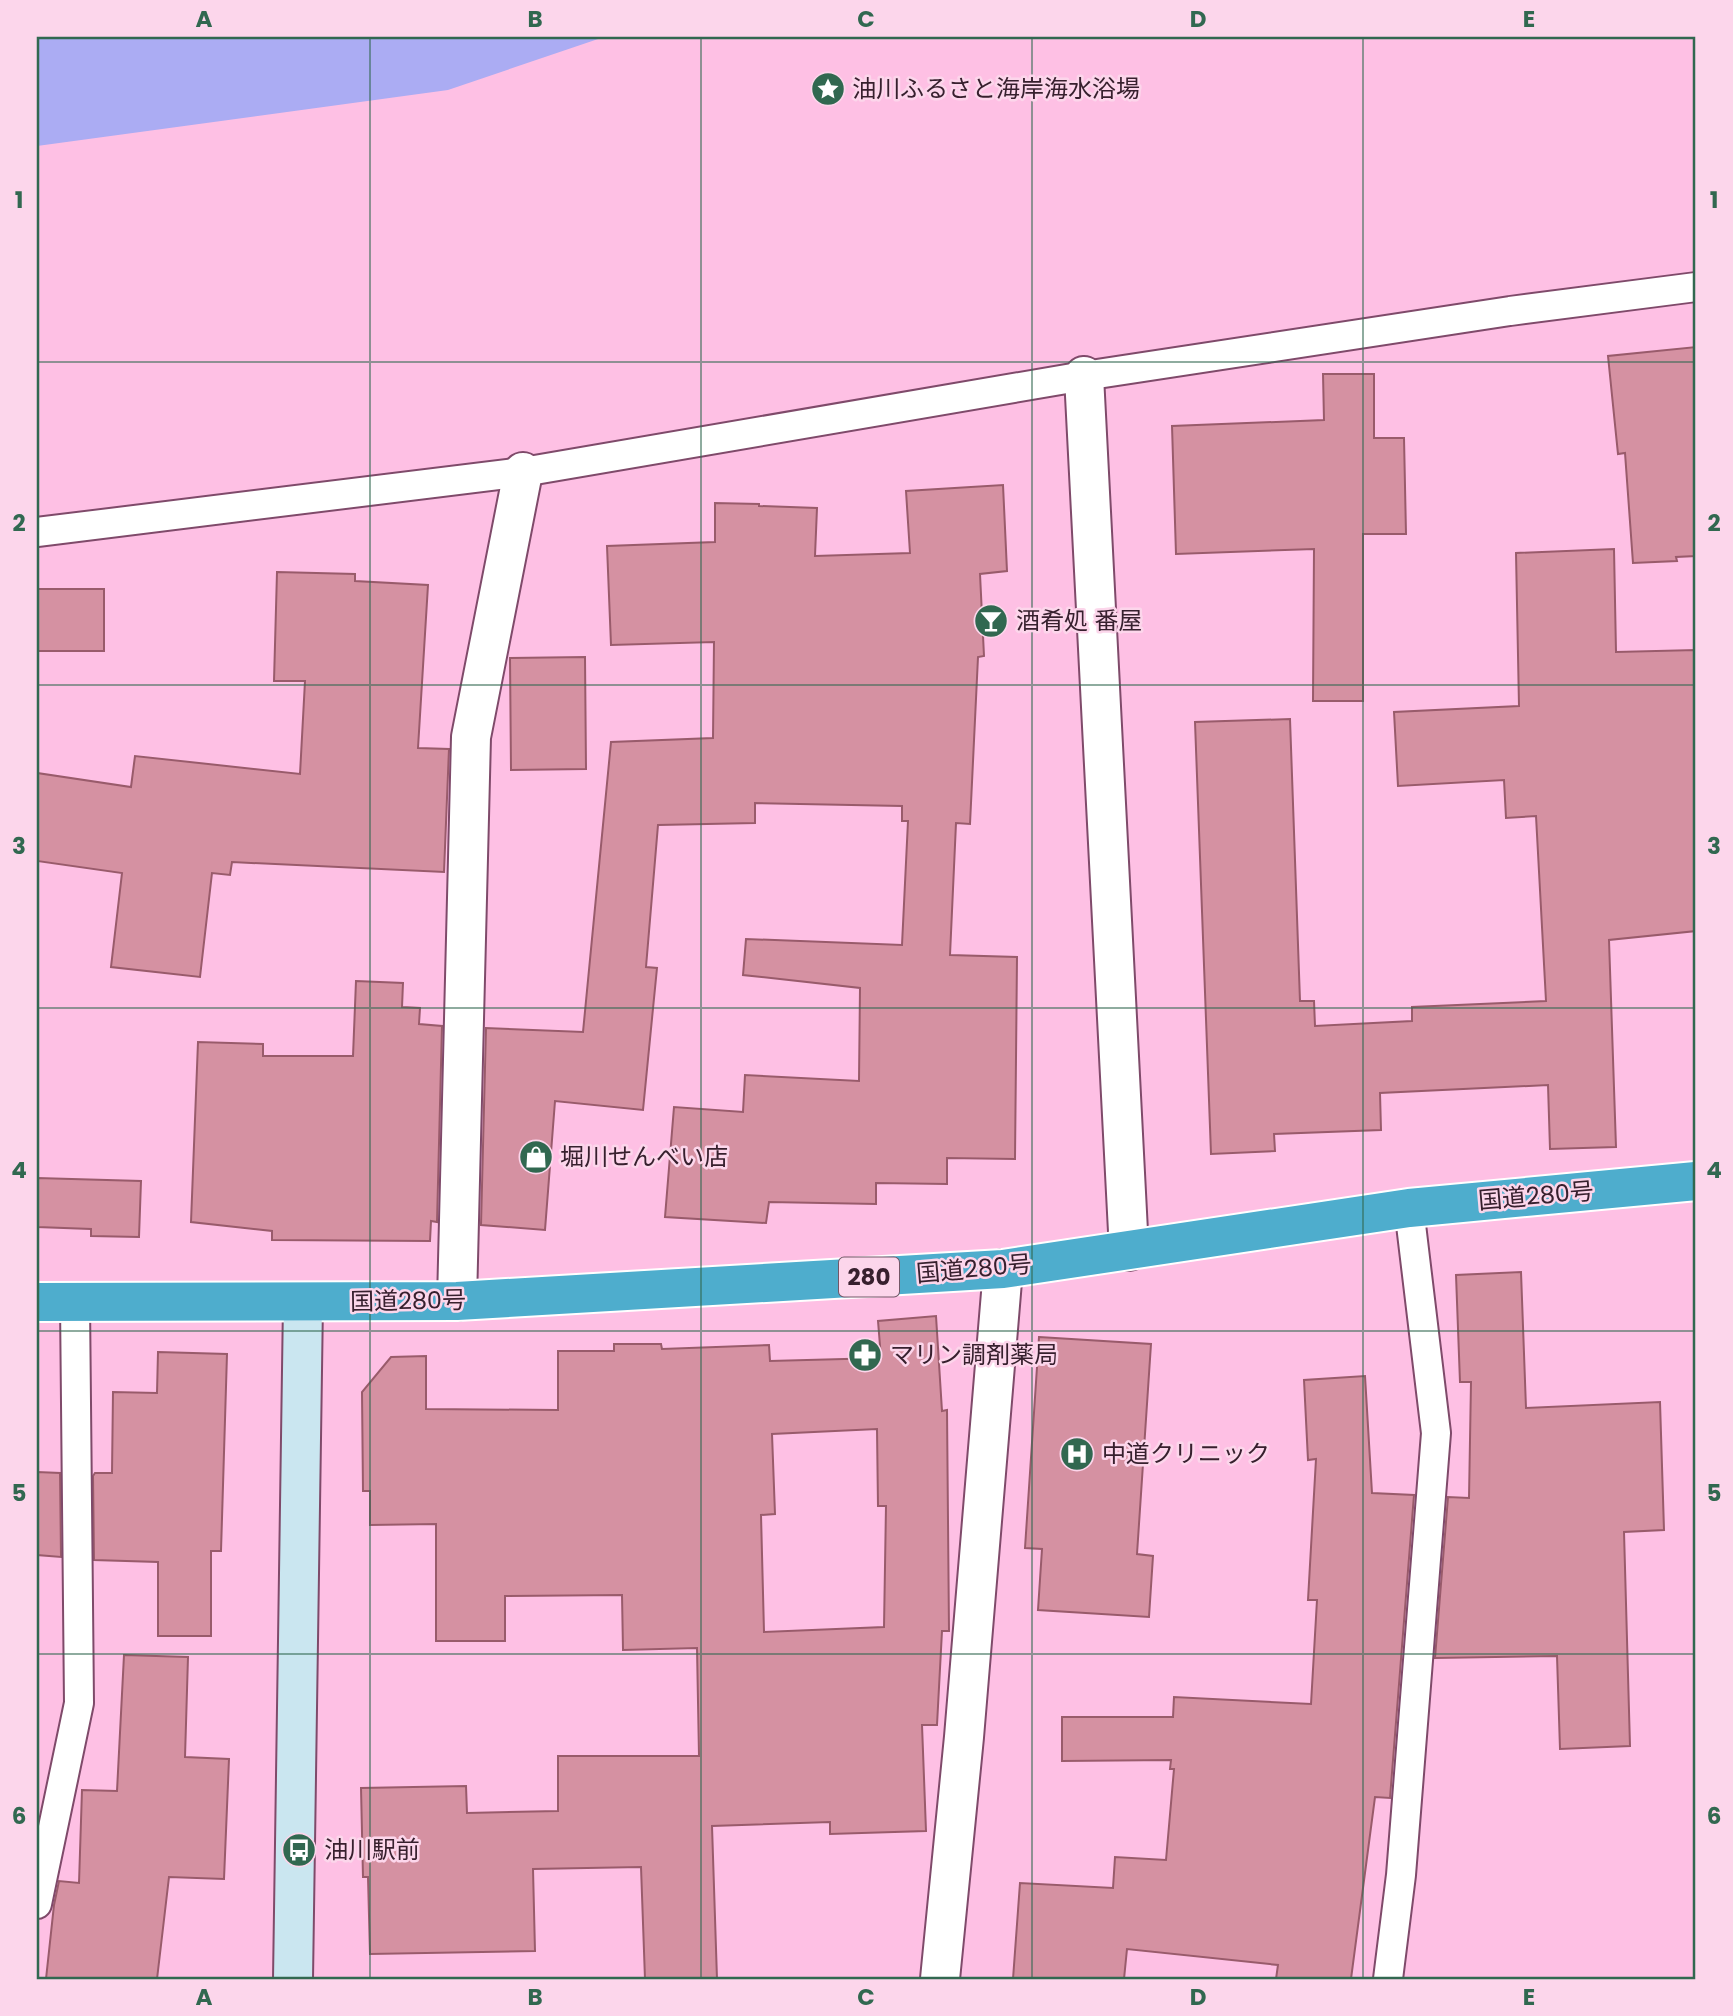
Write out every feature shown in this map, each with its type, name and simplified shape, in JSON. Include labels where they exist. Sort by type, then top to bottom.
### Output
[{"type":"highway","name":"国道280号","points":[[37,1302],[457,1301],[1003,1269],[1409,1208],[1696,1181]]},
{"type":"street","points":[[1084,376],[1129,1251]]},
{"type":"street","points":[[457,1301],[471,737],[523,472]]},
{"type":"street","points":[[940,1979],[964,1737],[1003,1269]]},
{"type":"street","points":[[293,1979],[303,1303]]},
{"type":"lane","points":[[37,532],[523,472],[1084,376],[1510,311],[1696,287]]},
{"type":"lane","points":[[1388,1979],[1401,1875],[1436,1433],[1409,1208]]},
{"type":"lane","points":[[37,1904],[79,1703],[75,1303]]},
{"type":"water","points":[[37,37],[604,37],[448,90],[37,146]]},
{"type":"building","points":[[1696,347],[1696,556],[1676,557],[1677,561],[1633,563],[1625,453],[1618,454],[1608,356]]},
{"type":"building","points":[[1323,374],[1374,374],[1374,438],[1404,438],[1406,534],[1363,534],[1363,701],[1313,701],[1314,549],[1176,554],[1172,426],[1324,420]]},
{"type":"building","points":[[1003,485],[1007,571],[980,574],[984,656],[978,657],[970,824],[956,823],[950,955],[1017,957],[1015,1159],[947,1158],[947,1184],[876,1183],[876,1204],[769,1202],[766,1223],[665,1217],[674,1107],[743,1112],[745,1075],[859,1081],[860,988],[743,975],[746,939],[902,945],[908,821],[902,821],[902,806],[755,803],[755,823],[658,825],[646,967],[657,968],[643,1110],[555,1101],[545,1230],[481,1225],[486,1028],[583,1032],[611,742],[713,738],[714,642],[611,645],[607,546],[715,542],[715,503],[759,504],[817,508],[815,556],[910,553],[906,491]]},
{"type":"building","points":[[1614,549],[1616,652],[1696,650],[1696,931],[1609,940],[1616,1147],[1550,1149],[1548,1085],[1380,1093],[1381,1130],[1274,1134],[1275,1151],[1211,1154],[1195,722],[1290,719],[1300,1001],[1314,1001],[1315,1026],[1412,1021],[1412,1007],[1546,1001],[1536,816],[1506,818],[1504,780],[1398,786],[1394,712],[1519,706],[1516,553]]},
{"type":"building","points":[[277,572],[355,574],[355,581],[428,585],[418,748],[449,749],[444,872],[232,862],[230,875],[212,873],[200,977],[111,967],[122,873],[37,861],[37,773],[131,787],[135,756],[300,774],[305,681],[274,681]]},
{"type":"building","points":[[37,589],[104,589],[104,651],[37,651]]},
{"type":"building","points":[[585,657],[586,769],[511,770],[510,658]]},
{"type":"building","points":[[356,981],[403,983],[402,1007],[420,1008],[419,1024],[442,1026],[437,1222],[431,1221],[430,1241],[272,1240],[272,1231],[191,1222],[198,1042],[263,1044],[263,1056],[353,1056]]},
{"type":"building","points":[[37,1178],[141,1181],[139,1237],[91,1236],[91,1229],[37,1227]]},
{"type":"building","points":[[1521,1272],[1526,1408],[1660,1402],[1664,1530],[1624,1532],[1630,1746],[1560,1749],[1557,1656],[1435,1658],[1448,1497],[1469,1498],[1471,1382],[1460,1382],[1456,1275]]},
{"type":"building","points":[[936,1316],[942,1411],[947,1410],[949,1631],[942,1631],[937,1725],[922,1725],[926,1831],[830,1834],[830,1822],[712,1826],[717,1979],[645,1979],[641,1867],[533,1869],[535,1951],[370,1954],[368,1877],[363,1877],[361,1788],[466,1786],[467,1813],[558,1811],[558,1756],[699,1756],[697,1648],[623,1650],[622,1595],[505,1596],[505,1641],[436,1641],[436,1524],[370,1525],[370,1491],[363,1491],[362,1392],[391,1357],[426,1356],[426,1409],[558,1410],[558,1351],[614,1351],[614,1344],[661,1344],[662,1349],[769,1345],[770,1361],[881,1358],[878,1321]],"holes":[[[877,1429],[878,1506],[886,1506],[884,1627],[764,1632],[761,1515],[775,1514],[772,1434]]]},
{"type":"building","points":[[1039,1337],[1151,1344],[1137,1554],[1153,1556],[1149,1617],[1038,1610],[1042,1549],[1025,1548]]},
{"type":"building","points":[[158,1352],[227,1354],[221,1551],[211,1551],[211,1636],[158,1636],[158,1562],[94,1560],[93,1476],[95,1473],[112,1473],[113,1392],[157,1393]]},
{"type":"building","points":[[1365,1376],[1372,1493],[1414,1495],[1390,1798],[1375,1797],[1351,1979],[1276,1979],[1278,1965],[1127,1949],[1124,1979],[1013,1979],[1020,1883],[1113,1888],[1115,1857],[1166,1860],[1174,1769],[1170,1769],[1171,1760],[1062,1761],[1062,1717],[1173,1717],[1174,1697],[1311,1704],[1317,1600],[1308,1600],[1316,1459],[1308,1460],[1304,1380]]},
{"type":"building","points":[[37,1472],[60,1473],[61,1557],[37,1555]]},
{"type":"building","points":[[124,1655],[188,1657],[185,1757],[229,1759],[224,1879],[169,1877],[157,1979],[46,1979],[59,1881],[79,1883],[82,1790],[117,1791]]},
{"type":"place","name":"油川ふるさと海岸海水浴場","points":[[828,89]]},
{"type":"place","name":"酒肴処 番屋","points":[[991,621]]},
{"type":"place","name":"堀川せんべい店","points":[[536,1157]]},
{"type":"place","name":"マリン調剤薬局","points":[[865,1355]]},
{"type":"place","name":"中道クリニック","points":[[1077,1454]]},
{"type":"place","name":"油川駅前","points":[[299,1850]]}]
